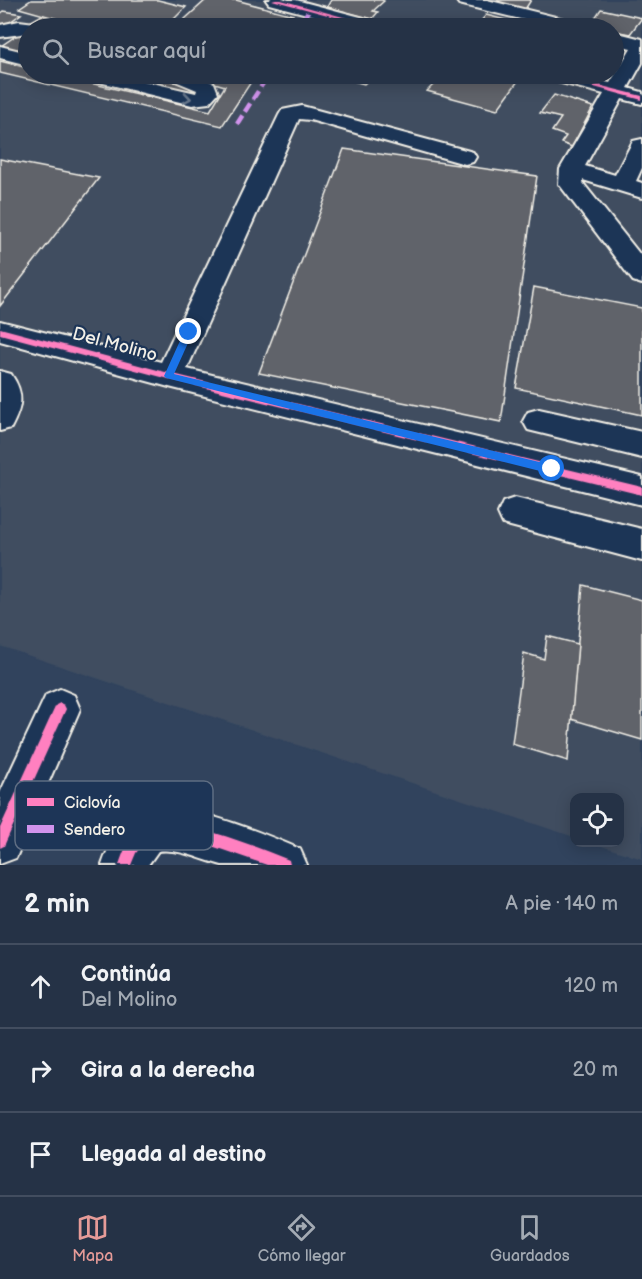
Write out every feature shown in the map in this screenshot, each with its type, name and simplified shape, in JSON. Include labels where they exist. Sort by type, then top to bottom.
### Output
[{"type":"street","points":[[275,0],[312,5],[350,18]]},
{"type":"street","points":[[465,0],[537,18]]},
{"type":"street","points":[[0,30],[18,27]]},
{"type":"street","points":[[624,40],[642,45],[624,76]]},
{"type":"street","points":[[0,52],[18,56]]},
{"type":"street","points":[[148,84],[192,99],[202,99],[208,93],[207,87],[203,84]]},
{"type":"street","points":[[588,84],[642,98]]},
{"type":"street","points":[[619,84],[572,169],[571,184],[642,275]]},
{"type":"street","points":[[169,376],[290,115],[302,112],[313,114],[465,157]]},
{"type":"street","points":[[572,169],[632,188],[641,146]]},
{"type":"street","name":"Del Molino","points":[[0,331],[169,376],[642,491]]},
{"type":"street","points":[[0,382],[5,388],[7,399],[0,419]]},
{"type":"street","points":[[539,422],[642,446]]},
{"type":"street","points":[[515,513],[642,545]]},
{"type":"street","points":[[28,781],[60,709]]},
{"type":"street","points":[[0,842],[15,809]]},
{"type":"street","points":[[213,840],[284,865]]},
{"type":"street","points":[[125,865],[130,850]]},
{"type":"shaded area","points":[[0,0],[642,0],[642,859],[604,847],[624,847],[624,793],[570,793],[570,836],[0,646]]},
{"type":"building","points":[[31,0],[158,0],[186,7],[175,18],[54,18],[19,8]]},
{"type":"building","points":[[206,0],[236,0],[293,15],[291,18],[186,18]]},
{"type":"building","points":[[331,0],[384,1],[373,11],[378,12],[373,18],[327,7]]},
{"type":"building","points":[[475,0],[531,0],[524,11]]},
{"type":"building","points":[[601,9],[642,18],[630,34],[624,33],[624,18],[595,18]]},
{"type":"building","points":[[4,11],[21,14],[0,29],[0,14]]},
{"type":"building","points":[[42,15],[52,18],[37,18]]},
{"type":"building","points":[[18,34],[18,51],[1,46]]},
{"type":"building","points":[[0,61],[18,66],[18,77],[0,73]]},
{"type":"building","points":[[46,84],[94,84],[210,111],[225,86],[218,84],[250,84],[222,126]]},
{"type":"building","points":[[143,84],[184,84],[201,89],[191,98],[141,86]]},
{"type":"building","points":[[434,84],[516,84],[497,110],[427,91]]},
{"type":"building","points":[[554,95],[593,107],[572,147],[561,143],[566,136],[552,131],[561,118],[540,113]]},
{"type":"building","points":[[344,149],[537,176],[501,422],[259,373]]},
{"type":"building","points":[[0,159],[99,178],[0,306]]},
{"type":"building","points":[[534,287],[642,308],[642,415],[516,388]]},
{"type":"building","points":[[583,585],[642,600],[642,740],[571,719]]},
{"type":"building","points":[[547,636],[578,644],[568,761],[512,744],[524,653],[544,659]]},
{"type":"marked path","points":[[304,18],[309,10]]},
{"type":"marked path","points":[[237,124],[263,84]]},
{"type":"cycle path","points":[[275,0],[342,18]]},
{"type":"cycle path","points":[[588,84],[642,98]]},
{"type":"cycle path","points":[[0,331],[169,376],[642,491]]},
{"type":"cycle path","points":[[28,781],[60,709]]},
{"type":"cycle path","points":[[0,842],[15,809]]},
{"type":"cycle path","points":[[213,840],[284,865]]},
{"type":"cycle path","points":[[125,865],[131,850]]},
{"type":"route","points":[[189,332],[169,376],[552,469]]}]
